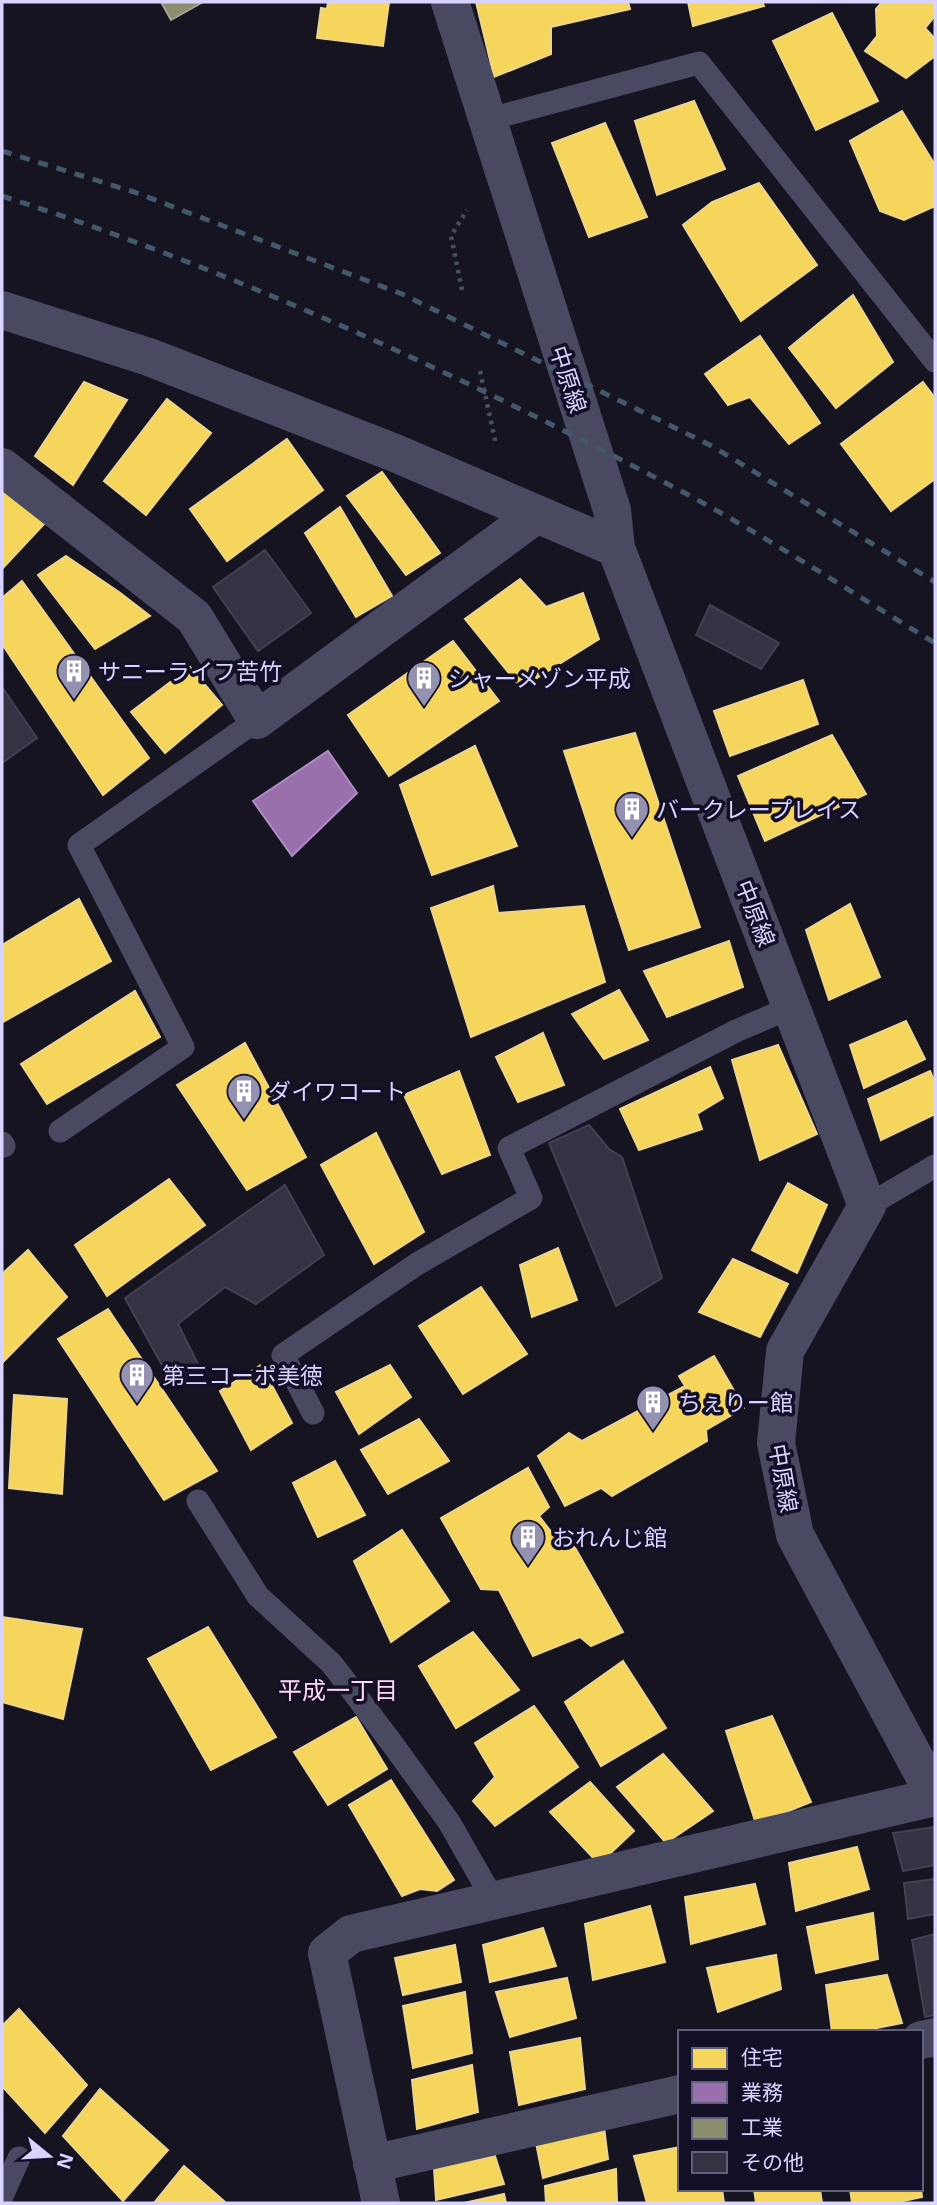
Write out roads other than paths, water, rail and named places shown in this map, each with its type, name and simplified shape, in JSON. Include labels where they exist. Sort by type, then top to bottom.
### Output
[{"type":"street","name":"中原線","points":[[450,2],[612,510],[616,548],[867,1206],[785,1351],[776,1443],[794,1535],[935,1796]]},
{"type":"street","points":[[2,310],[149,357],[395,453],[616,548]]},
{"type":"street","points":[[2,467],[194,617],[257,720],[526,510]]},
{"type":"street","points":[[380,2203],[327,1953],[351,1934],[935,1796]]},
{"type":"street","points":[[372,2164],[678,2094]]},
{"type":"lane","points":[[486,120],[699,63],[935,361]]},
{"type":"lane","points":[[60,1131],[183,1047],[79,845],[257,720]]},
{"type":"lane","points":[[313,1413],[283,1355],[417,1264],[531,1198],[509,1148],[736,1031],[792,1007]]},
{"type":"lane","points":[[867,1206],[935,1166]]},
{"type":"lane","points":[[198,1501],[258,1596],[332,1664],[391,1742],[449,1822],[494,1901]]},
{"type":"lane","points":[[2,2196],[19,2158]]},
{"type":"railway","points":[[2,151],[134,192],[402,294],[712,446],[935,582]]},
{"type":"railway","points":[[2,196],[89,225],[262,292],[348,328],[516,407],[713,509],[935,643]]},
{"type":"place","name":"サニーライフ苦竹","points":[[74,701]]},
{"type":"place","name":"シャーメゾン平成","points":[[424,708]]},
{"type":"place","name":"バークレープレイス","points":[[632,839]]},
{"type":"place","name":"ダイワコート","points":[[244,1121]]},
{"type":"place","name":"第三コーポ美徳","points":[[137,1405]]},
{"type":"place","name":"ちぇりー館","points":[[653,1432]]},
{"type":"place","name":"おれんじ館","points":[[528,1567]]},
{"type":"district","name":"平成一丁目","points":[[338,1689]]}]
